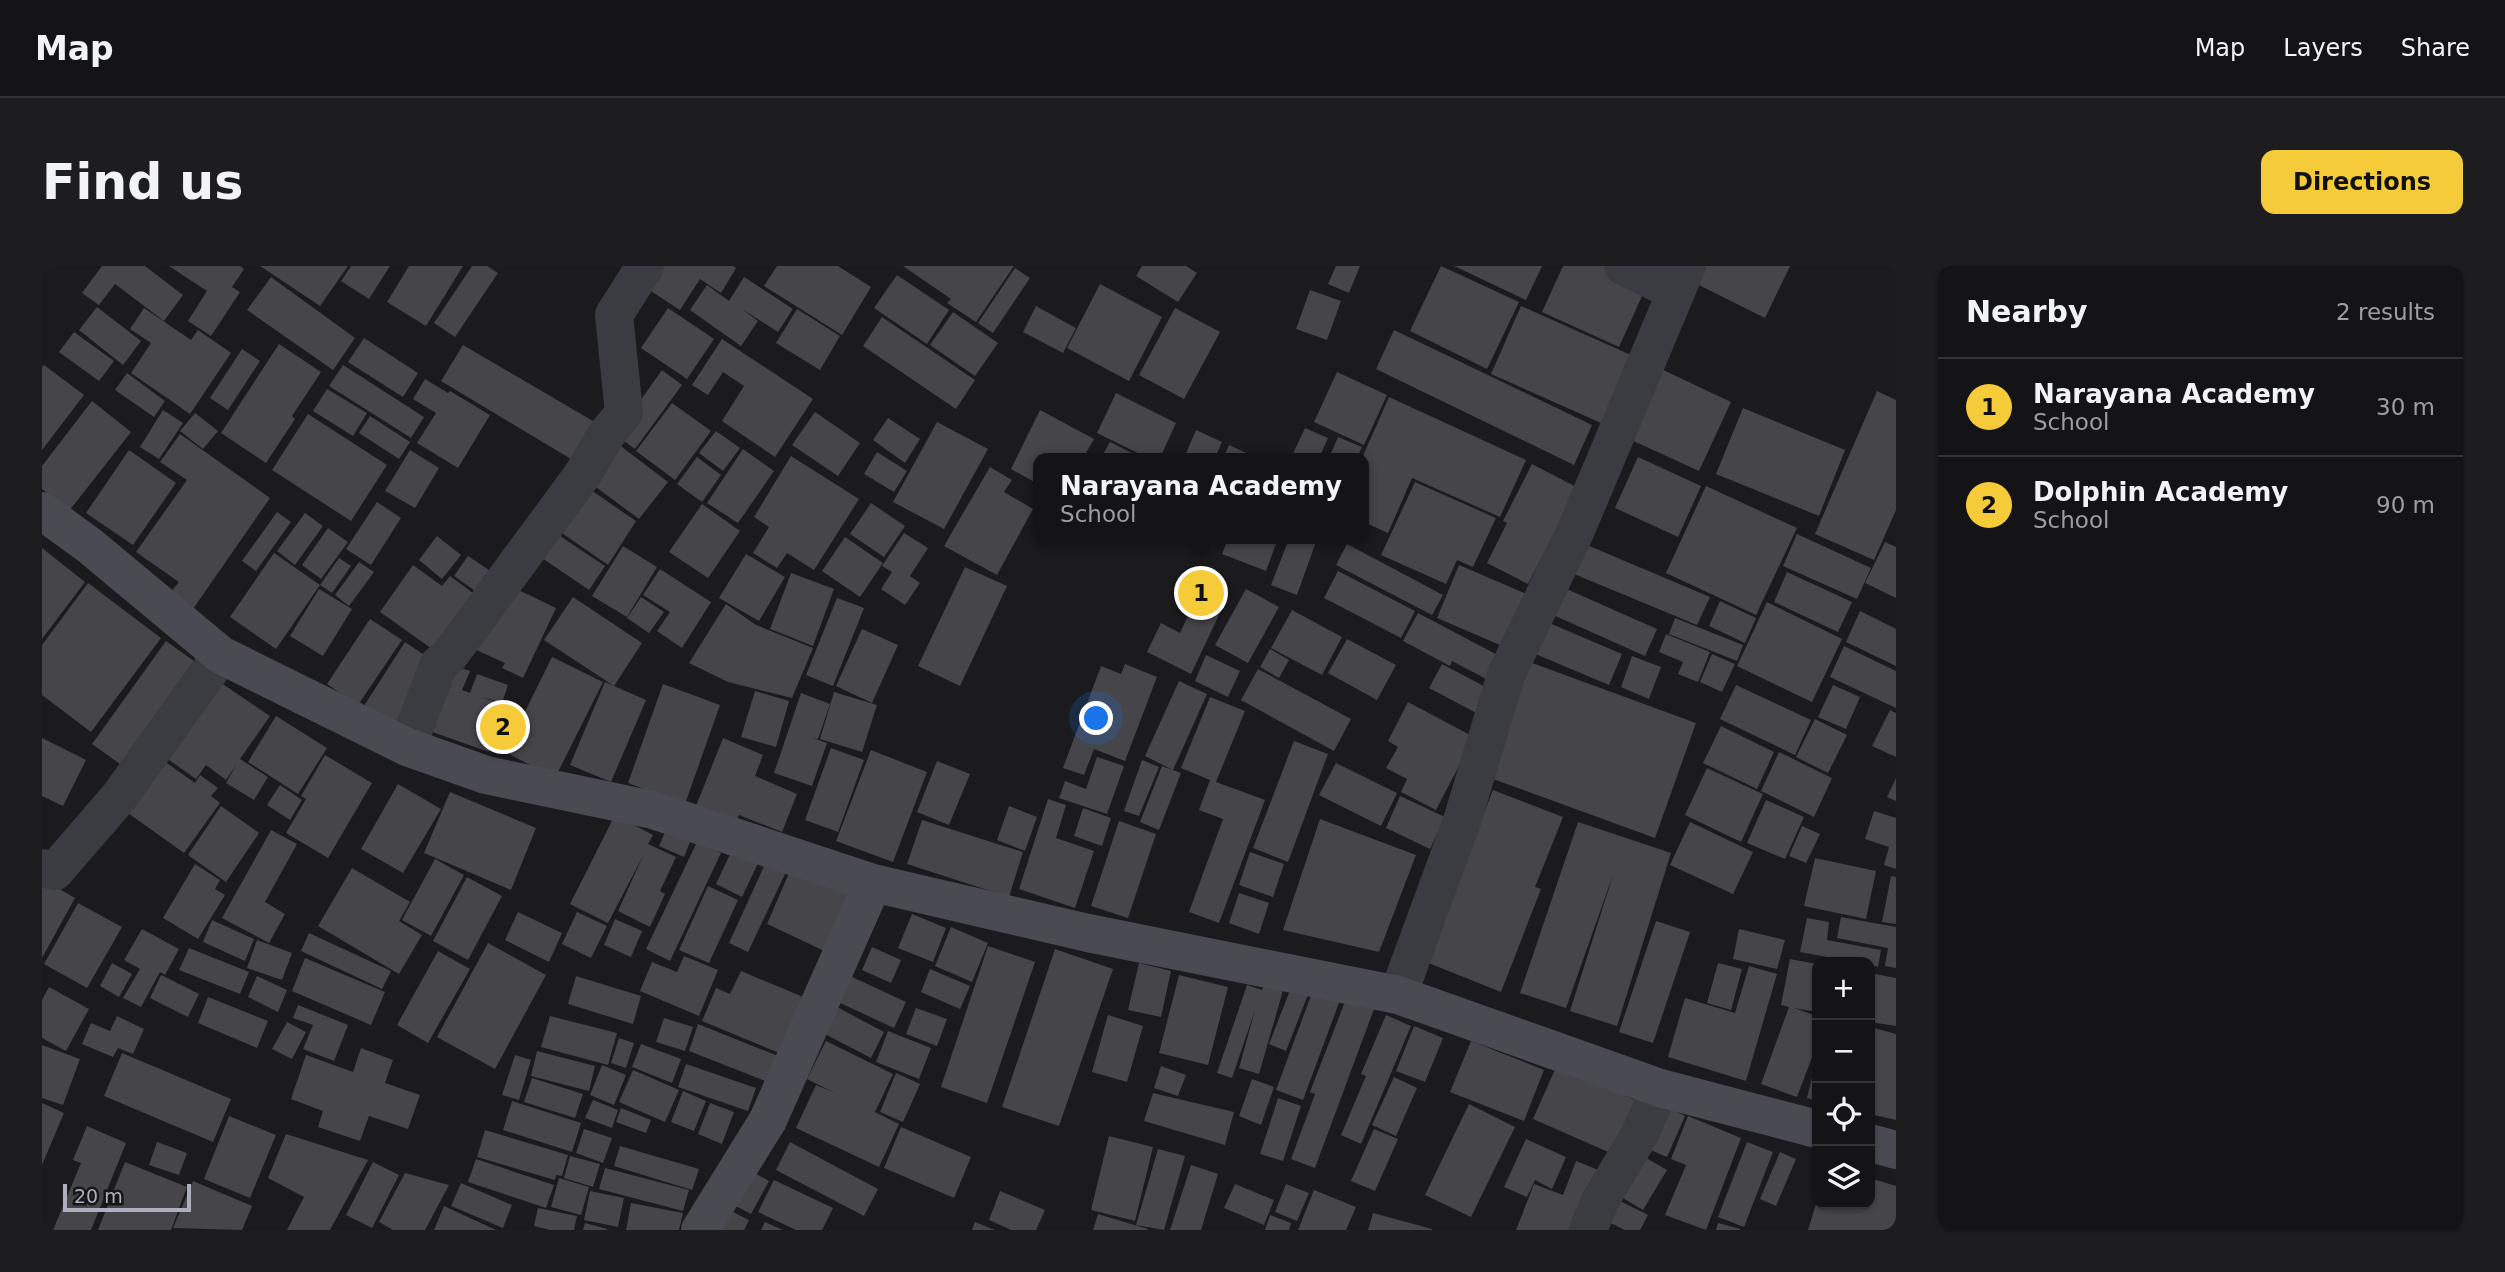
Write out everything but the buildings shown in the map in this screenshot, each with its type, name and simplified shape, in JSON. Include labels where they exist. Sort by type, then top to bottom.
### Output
[{"type":"main road","points":[[42,511],[90,546],[222,655],[407,747],[486,775],[653,810],[873,883],[1088,933],[1398,995],[1660,1088],[1812,1128]]},
{"type":"main road","points":[[699,1230],[768,1120],[873,883]]},
{"type":"main road","points":[[1875,1144],[1896,1150]]},
{"type":"street","points":[[407,747],[439,664],[449,656],[583,474],[606,435],[624,413],[614,315],[645,266]]},
{"type":"street","points":[[1398,995],[1462,821],[1506,675],[1576,530],[1682,279],[1623,266]]},
{"type":"street","points":[[42,867],[55,870],[120,797],[222,655]]},
{"type":"street","points":[[1588,1230],[1600,1201],[1640,1134],[1660,1088]]},
{"type":"place","name":"Narayana Academy","points":[[1201,593]]},
{"type":"place","name":"Dolphin Academy","points":[[503,727]]}]
